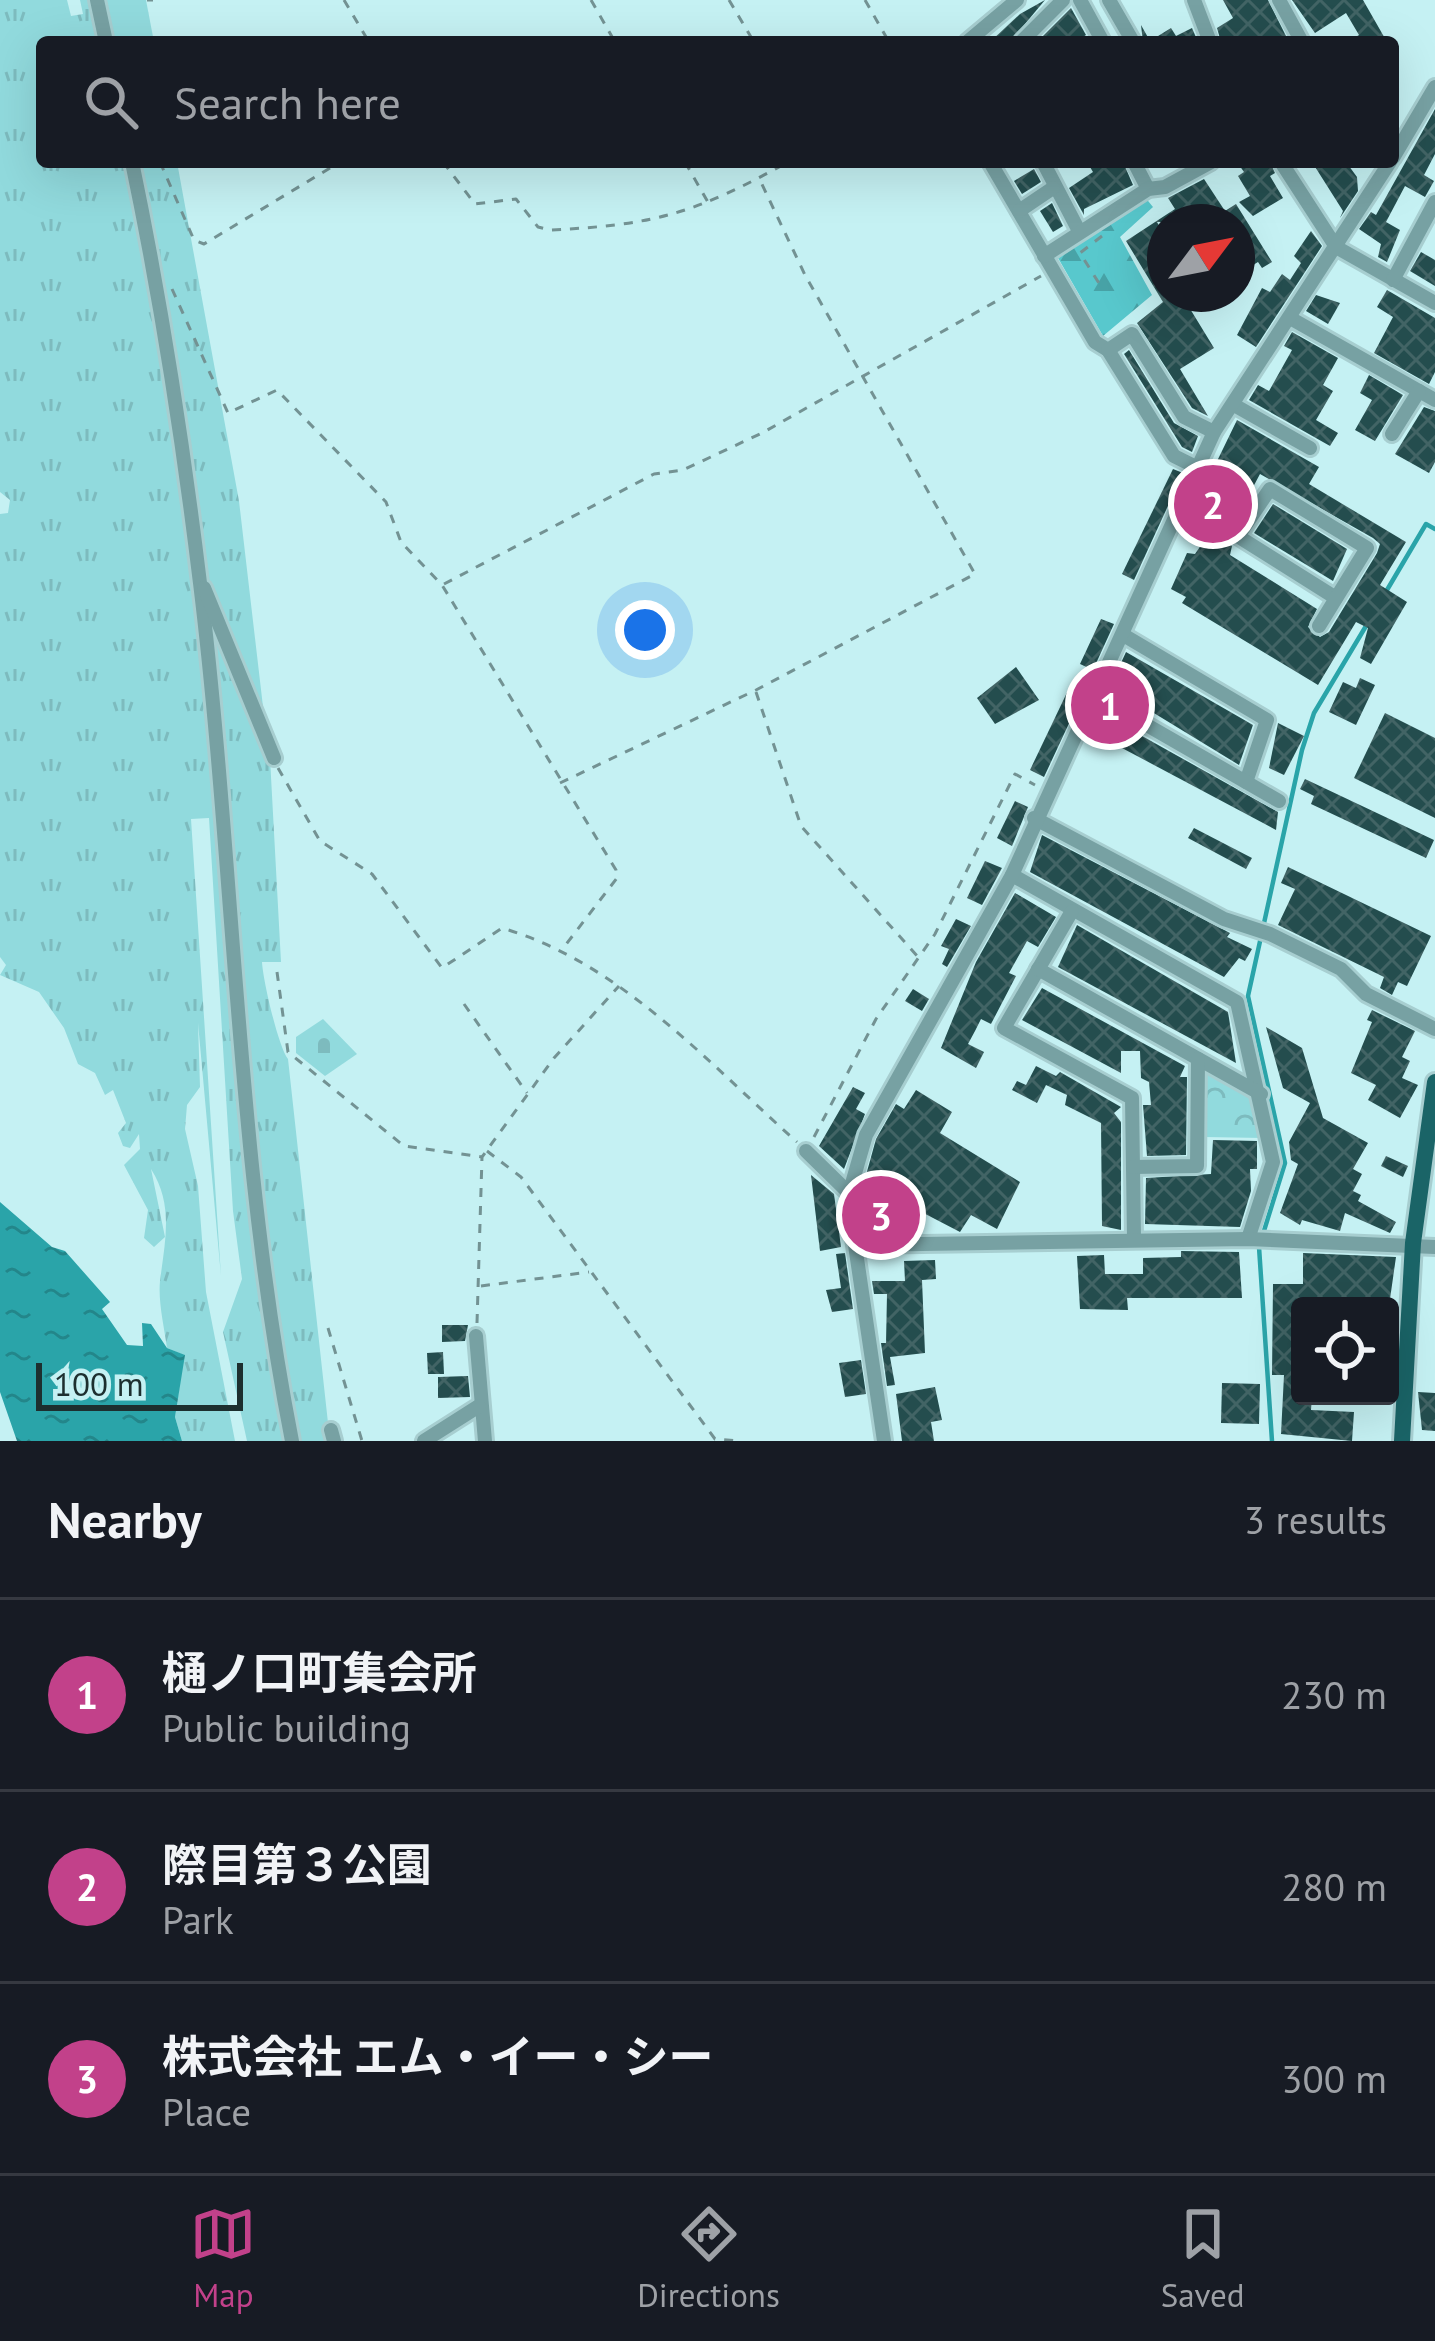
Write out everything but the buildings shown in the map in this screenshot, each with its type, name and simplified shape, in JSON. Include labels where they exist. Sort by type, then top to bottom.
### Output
[{"type":"main road","points":[[1402,1441],[1413,1243],[1435,1082]]},
{"type":"street","points":[[97,0],[105,36]]},
{"type":"street","points":[[974,36],[1017,0]]},
{"type":"street","points":[[1027,36],[1063,0]]},
{"type":"street","points":[[1109,0],[1130,36]]},
{"type":"street","points":[[1194,0],[1208,36]]},
{"type":"street","points":[[1279,0],[1299,36]]},
{"type":"street","points":[[1087,2],[1095,36]]},
{"type":"street","points":[[1399,144],[1435,87]]},
{"type":"street","points":[[132,168],[154,270],[200,584],[256,1230],[292,1441]]},
{"type":"street","points":[[993,168],[1095,342],[1108,350],[1174,456],[1196,467]]},
{"type":"street","points":[[1045,168],[1079,231]]},
{"type":"street","points":[[1137,168],[1148,189]]},
{"type":"street","points":[[1048,263],[1079,231],[1148,189],[1165,188],[1200,168]]},
{"type":"street","points":[[1285,168],[1336,247],[1435,303]]},
{"type":"street","points":[[884,1441],[850,1194],[875,1116],[1012,875],[1034,818],[1125,636],[1214,432],[1384,168]]},
{"type":"street","points":[[1018,211],[1053,188]]},
{"type":"street","points":[[1393,280],[1435,202]]},
{"type":"street","points":[[1290,318],[1435,400]]},
{"type":"street","points":[[1108,350],[1132,334],[1184,417],[1214,432]]},
{"type":"street","points":[[1392,434],[1419,391]]},
{"type":"street","points":[[1234,405],[1310,448]]},
{"type":"street","points":[[1238,536],[1270,488],[1367,548],[1318,626]]},
{"type":"street","points":[[1185,503],[1336,598]]},
{"type":"street","points":[[200,584],[274,758]]},
{"type":"street","points":[[1125,636],[1267,720],[1246,782]]},
{"type":"street","points":[[1099,684],[1128,700],[1138,720],[1279,801]]},
{"type":"street","points":[[1034,818],[1212,913],[1341,969],[1366,994],[1435,1029]]},
{"type":"street","points":[[1012,875],[1237,1002],[1273,1162],[1248,1239]]},
{"type":"street","points":[[1072,910],[1004,1028],[1132,1098],[1134,1239]]},
{"type":"street","points":[[1038,969],[1261,1094]]},
{"type":"street","points":[[1133,1167],[1198,1166],[1198,1059]]},
{"type":"street","points":[[806,1150],[850,1194]]},
{"type":"street","points":[[859,1245],[1248,1239],[1435,1247]]},
{"type":"street","points":[[476,1336],[485,1441]]},
{"type":"street","points":[[424,1441],[479,1406]]},
{"type":"path","points":[[344,0],[365,36]]},
{"type":"path","points":[[591,0],[612,36]]},
{"type":"path","points":[[729,0],[750,36]]},
{"type":"path","points":[[865,0],[886,36]]},
{"type":"path","points":[[163,168],[194,240],[204,244],[330,168]]},
{"type":"path","points":[[448,168],[475,204],[516,199],[538,226],[550,230],[639,223],[710,206],[777,168]]},
{"type":"path","points":[[688,168],[710,206]]},
{"type":"path","points":[[559,783],[756,690],[975,574],[862,380],[759,178]]},
{"type":"path","points":[[442,584],[654,474],[683,470],[862,380],[1048,263]]},
{"type":"path","points":[[1088,265],[1102,288]]},
{"type":"path","points":[[172,289],[228,413],[277,390],[386,502],[401,542],[442,584],[616,878],[563,949]]},
{"type":"path","points":[[756,690],[800,826],[920,958]]},
{"type":"path","points":[[274,758],[320,841],[372,874],[442,968],[502,928],[563,949],[619,986],[806,1150],[876,1018],[920,958],[1015,774],[1047,791]]},
{"type":"path","points":[[277,972],[288,1052],[404,1146],[482,1157]]},
{"type":"path","points":[[476,1336],[482,1157],[619,986]]},
{"type":"path","points":[[464,1004],[528,1094]]},
{"type":"path","points":[[488,1150],[520,1177],[715,1439],[738,1441]]},
{"type":"path","points":[[479,1286],[589,1272]]},
{"type":"path","points":[[328,1328],[362,1441]]},
{"type":"green space","points":[[0,0],[67,0],[71,16],[83,14],[80,0],[91,0],[99,36],[36,36],[36,168],[128,168],[196,592],[213,737],[246,1179],[270,1354],[289,1441],[247,1441],[223,1332],[242,1279],[233,1211],[209,818],[191,819],[221,1276],[198,1023],[200,1087],[187,1105],[185,1129],[198,1186],[206,1292],[235,1441],[182,1441],[175,1417],[184,1355],[167,1348],[160,1297],[160,1281],[164,1252],[166,1224],[163,1196],[151,1169],[165,1237],[154,1247],[144,1238],[148,1210],[124,1165],[140,1149],[139,1134],[130,1148],[123,1146],[118,1133],[126,1123],[113,1090],[105,1095],[95,1073],[78,1064],[64,1028],[39,992],[0,975],[6,965],[0,957],[0,514],[8,513],[10,500],[0,492]]},
{"type":"green space","points":[[106,0],[146,0],[153,36],[114,36]]},
{"type":"green space","points":[[140,168],[178,168],[239,501],[267,741],[212,583],[205,579],[186,427]]},
{"type":"green space","points":[[1144,196],[1151,204],[1120,237],[1147,286],[1147,299],[1103,336],[1054,251]]},
{"type":"green space","points":[[209,596],[270,758],[281,962],[262,962],[288,1059],[330,1441],[297,1441],[274,1329]]},
{"type":"green space","points":[[323,1019],[357,1054],[325,1076],[296,1053],[296,1037]]},
{"type":"green space","points":[[1203,1066],[1252,1095],[1263,1138],[1204,1137]]},
{"type":"water","points":[[0,1202],[52,1247],[65,1251],[110,1302],[102,1309],[127,1345],[143,1346],[142,1323],[151,1324],[167,1348],[185,1355],[175,1417],[182,1441],[17,1441],[0,1392]]},
{"type":"waterway","points":[[1387,590],[1426,524],[1435,529]]},
{"type":"waterway","points":[[1272,1441],[1259,1247],[1285,1163],[1248,996],[1302,750],[1314,713],[1366,626]]},
{"type":"place","name":"際目第３公園","points":[[1213,504]]},
{"type":"place","name":"樋ノ口町集会所","points":[[1110,705]]},
{"type":"place","name":"株式会社 エム・イー・シー","points":[[881,1215]]}]
